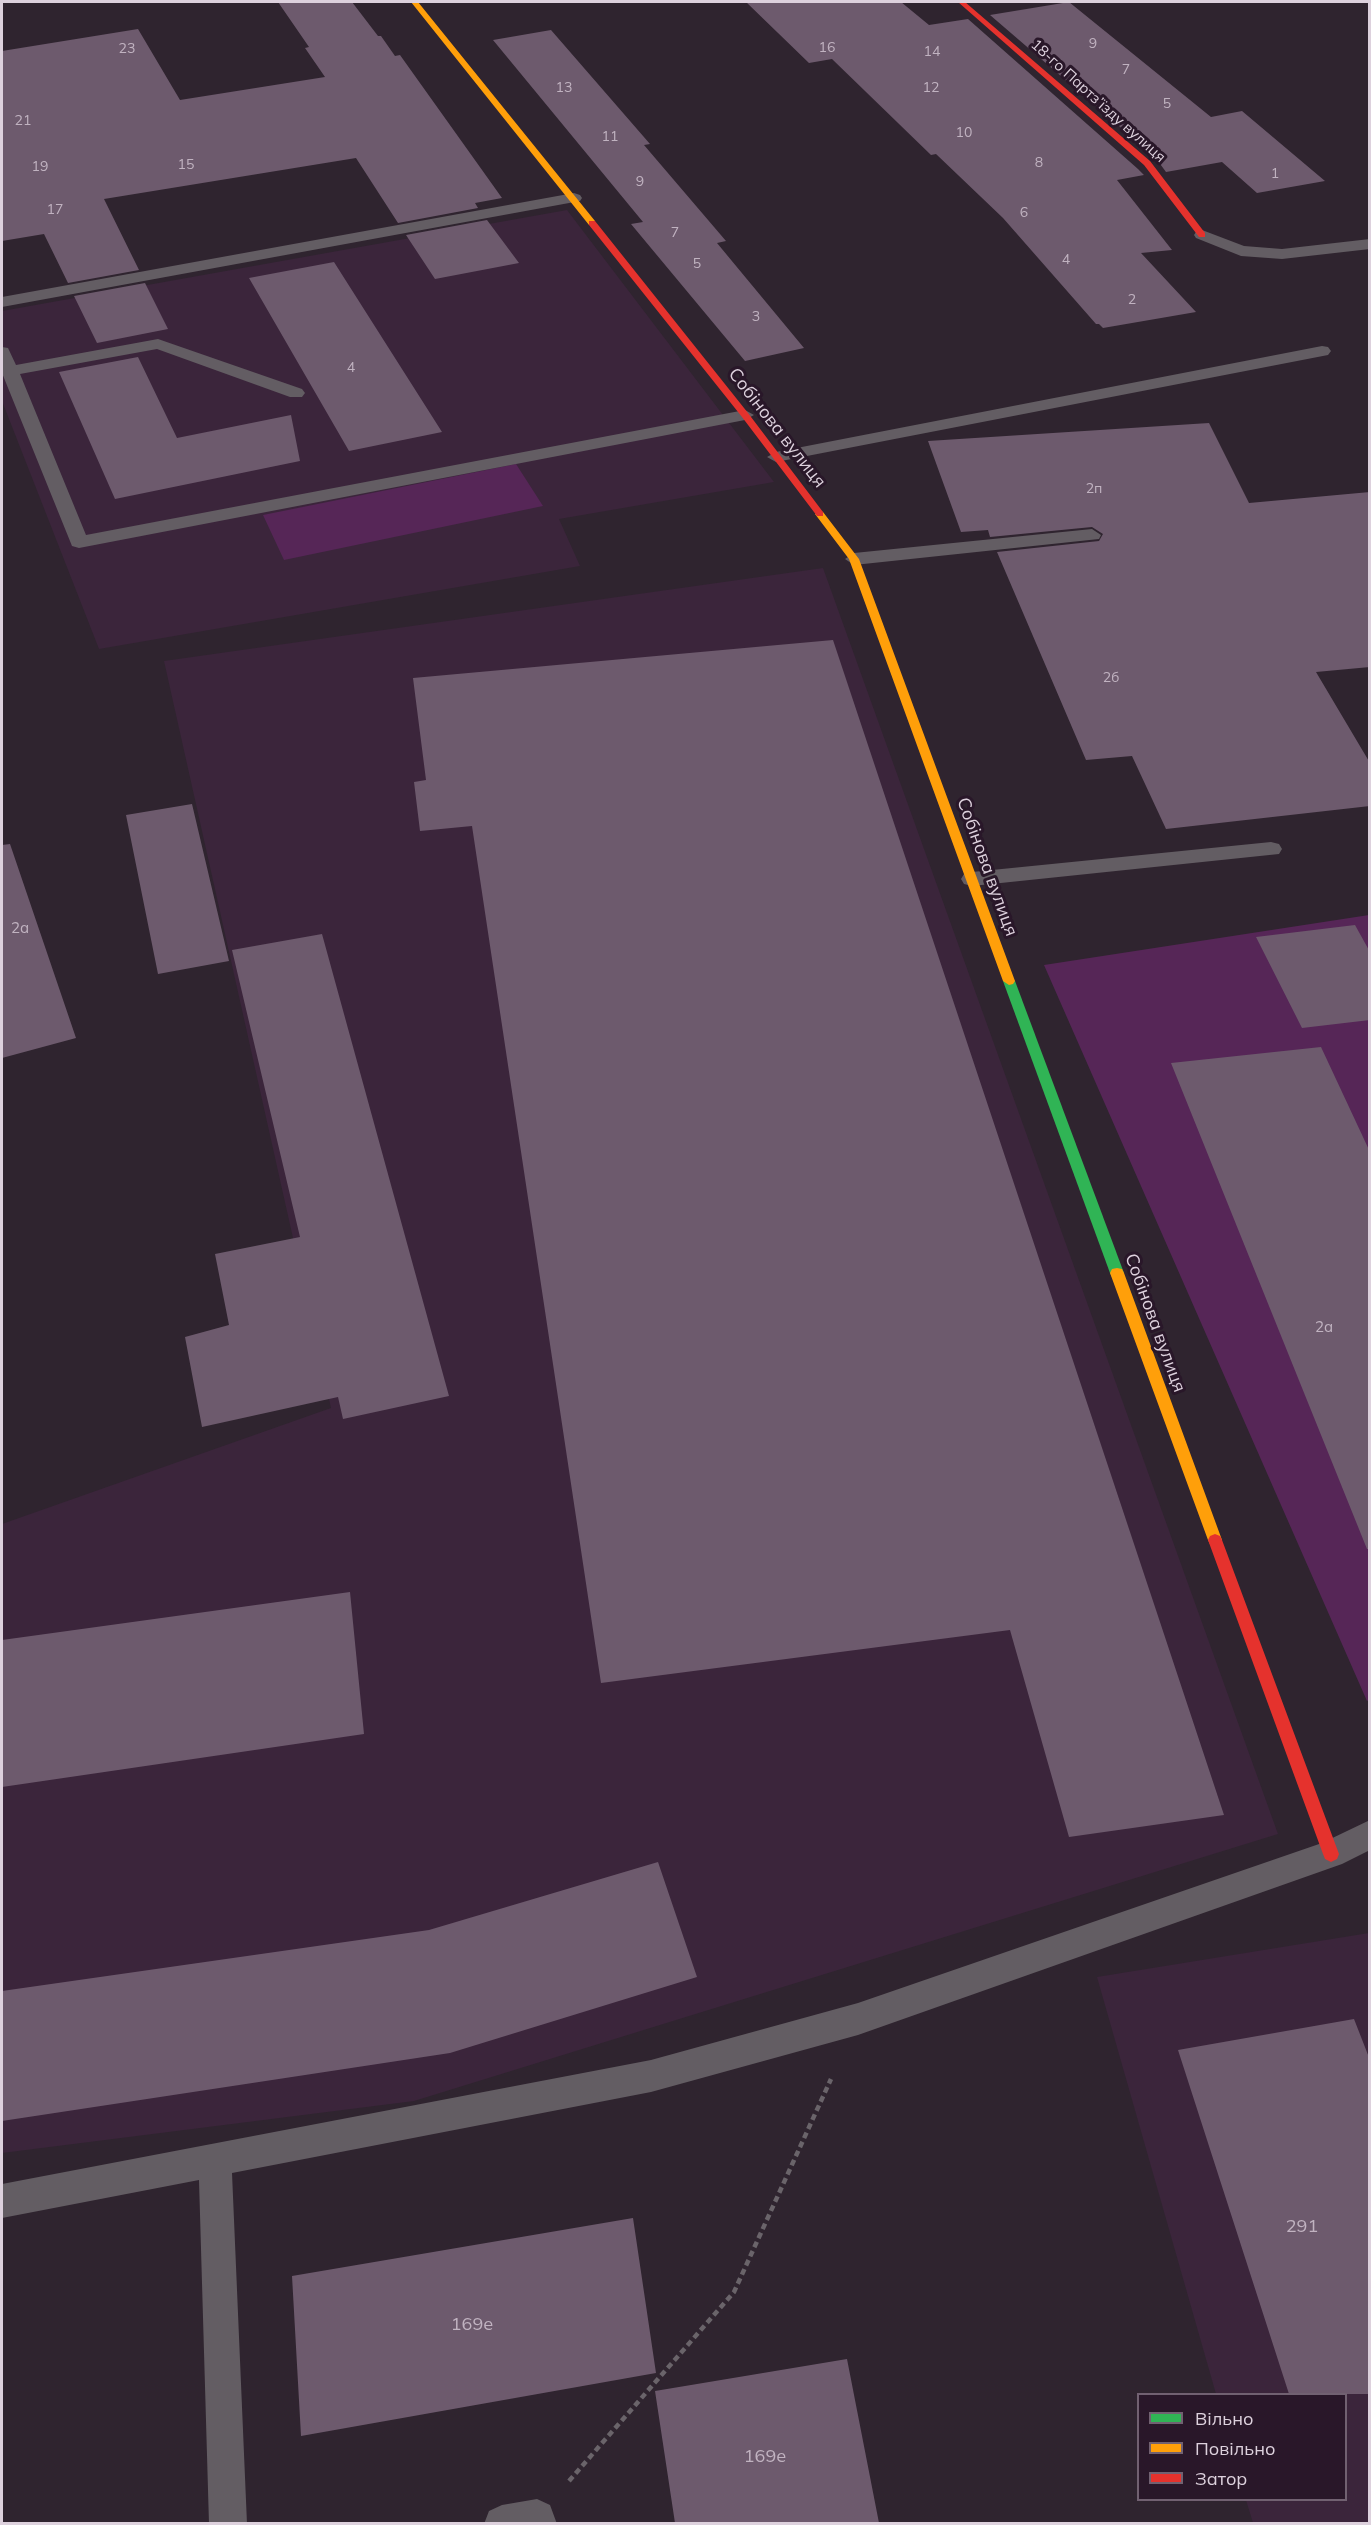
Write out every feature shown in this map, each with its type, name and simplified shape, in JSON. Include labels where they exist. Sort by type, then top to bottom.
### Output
[{"type":"street","name":"Собінова вулиця","points":[[415,2],[745,415],[854,559],[1331,1854]]},
{"type":"street","name":"18-го Партз’їзду вулиця","points":[[961,2],[1147,163],[1202,236]]},
{"type":"lane","points":[[2,302],[573,198]]},
{"type":"lane","points":[[1202,236],[1241,251],[1282,254],[1370,244]]},
{"type":"lane","points":[[9,371],[158,344],[296,393]]},
{"type":"lane","points":[[776,457],[1322,351]]},
{"type":"lane","points":[[2,352],[79,542],[745,415]]},
{"type":"lane","points":[[854,559],[1092,535]]},
{"type":"lane","points":[[972,879],[1271,849]]},
{"type":"lane","points":[[2,2201],[215,2158],[651,2076],[858,2019],[1331,1854],[1370,1834]]},
{"type":"lane","points":[[215,2158],[228,2523]]},
{"type":"path","points":[[526,2522],[734,2292],[858,2019]]},
{"type":"shaded area","points":[[567,210],[774,482],[559,519],[580,566],[99,649],[2,401],[2,311]]},
{"type":"shaded area","points":[[516,464],[543,506],[284,560],[263,515]]},
{"type":"shaded area","points":[[823,568],[1278,1834],[414,2101],[2,2153],[2,1524],[331,1408],[164,661]]},
{"type":"shaded area","points":[[1369,915],[1370,1699],[1367,1701],[1044,965]]},
{"type":"shaded area","points":[[1369,1933],[1369,2523],[1253,2523],[1246,2501],[1347,2501],[1347,2393],[1216,2393],[1097,1977]]},
{"type":"building","points":[[278,2],[352,2],[395,56],[400,55],[502,198],[475,203],[478,208],[398,223],[356,158],[104,199],[139,270],[68,283],[44,234],[2,241],[2,51],[138,29],[180,100],[325,77],[305,48],[309,47]]},
{"type":"building","points":[[746,2],[901,2],[929,25],[968,19],[1144,175],[1117,180],[1172,250],[1141,253],[1196,312],[1103,328],[1096,324],[1003,218],[936,154],[931,155],[832,59],[809,63]]},
{"type":"building","points":[[1069,2],[1211,117],[1242,111],[1325,181],[1257,193],[1222,162],[1166,172],[1155,157],[990,15]]},
{"type":"building","points":[[551,30],[650,144],[644,145],[726,241],[717,243],[804,348],[745,361],[631,224],[643,222],[493,40]]},
{"type":"building","points":[[487,220],[519,263],[435,279],[406,235]]},
{"type":"building","points":[[334,262],[442,432],[349,451],[249,278]]},
{"type":"building","points":[[145,283],[168,329],[97,343],[74,296]]},
{"type":"building","points":[[138,357],[177,438],[291,415],[300,461],[115,499],[59,372]]},
{"type":"building","points":[[1209,423],[1249,503],[1370,492],[1370,667],[1316,672],[1370,763],[1370,806],[1166,829],[1132,756],[1086,760],[997,552],[1099,541],[1103,534],[1092,527],[990,537],[988,530],[961,532],[928,441]]},
{"type":"building","points":[[833,640],[1224,1815],[1069,1837],[1010,1630],[601,1683],[472,826],[420,831],[414,782],[426,780],[413,678]]},
{"type":"building","points":[[192,804],[229,961],[158,974],[126,815]]},
{"type":"building","points":[[10,844],[76,1038],[2,1058],[2,845]]},
{"type":"building","points":[[1355,925],[1370,952],[1370,1020],[1302,1028],[1256,937]]},
{"type":"building","points":[[322,934],[449,1396],[343,1419],[338,1397],[202,1427],[185,1337],[229,1325],[215,1254],[300,1237],[232,950]]},
{"type":"building","points":[[1321,1047],[1370,1152],[1370,1549],[1367,1549],[1171,1063]]},
{"type":"building","points":[[350,1592],[364,1734],[2,1787],[2,1640]]},
{"type":"building","points":[[658,1862],[697,1977],[450,2053],[2,2121],[2,1991],[429,1930]]},
{"type":"building","points":[[1354,2019],[1370,2060],[1370,2394],[1289,2393],[1178,2050]]},
{"type":"building","points":[[633,2218],[656,2373],[301,2436],[292,2276]]},
{"type":"building","points":[[847,2359],[879,2523],[675,2523],[655,2391]]},
{"type":"traffic: fast","points":[[1009,981],[1117,1273]]},
{"type":"traffic: slow","points":[[415,2],[592,223]]},
{"type":"traffic: slow","points":[[820,514],[854,559],[1009,981]]},
{"type":"traffic: slow","points":[[1117,1273],[1215,1540]]},
{"type":"traffic: jam","points":[[961,2],[1147,163],[1202,235]]},
{"type":"traffic: jam","points":[[592,223],[745,415],[820,514]]},
{"type":"traffic: jam","points":[[1215,1540],[1331,1854]]}]
